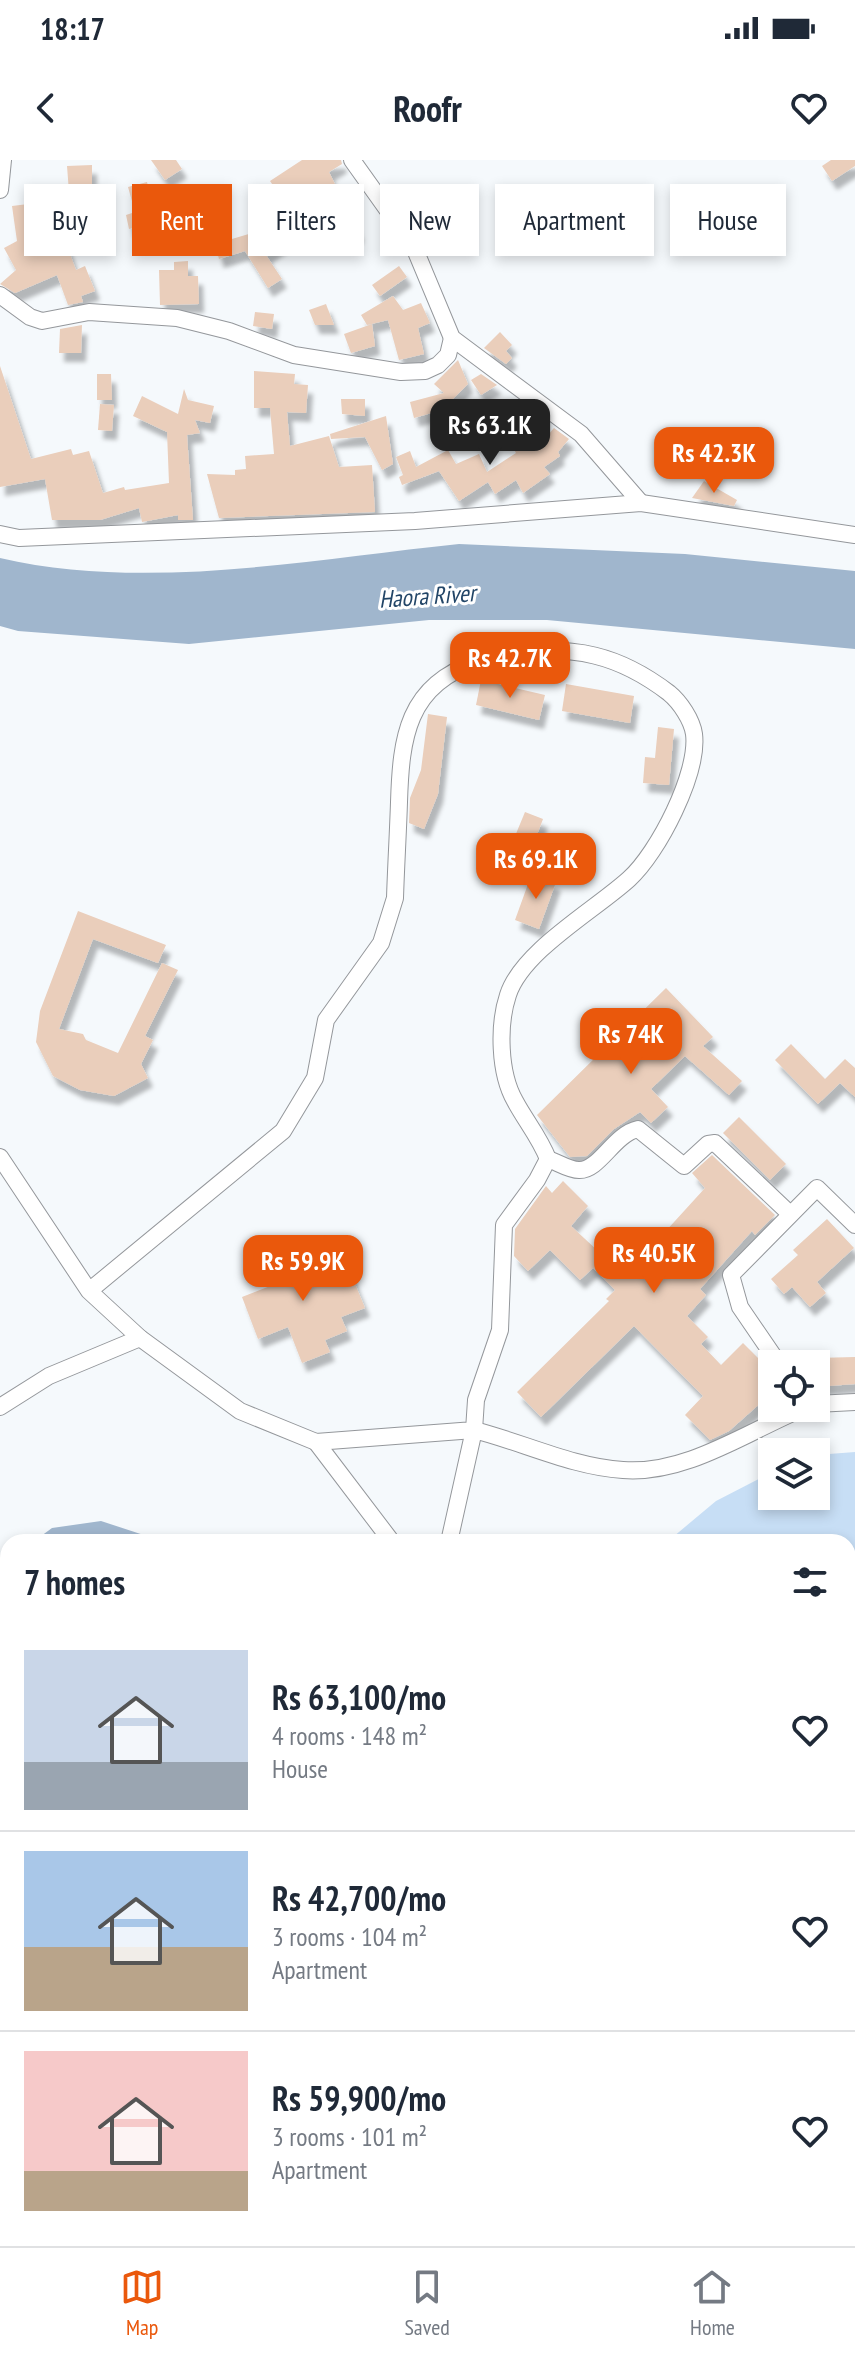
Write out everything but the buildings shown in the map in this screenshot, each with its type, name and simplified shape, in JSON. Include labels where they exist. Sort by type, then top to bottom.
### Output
[{"type":"street","points":[[0,190],[3,160]]},
{"type":"street","points":[[352,160],[414,247],[452,338],[581,434],[641,503]]},
{"type":"street","points":[[0,295],[30,317],[42,321],[89,312],[177,318],[229,331],[294,355],[401,372],[425,371],[438,365],[448,355],[452,338]]},
{"type":"street","points":[[0,534],[19,538],[415,521],[641,503],[855,535]]},
{"type":"street","points":[[89,1291],[283,1131],[309,1091],[320,1064],[326,1020],[381,943],[391,920],[395,898],[401,744],[414,709],[435,684],[457,669],[509,652],[582,651],[610,657],[643,673],[677,700],[694,731],[694,752],[689,774],[653,852],[630,879],[541,952],[509,990],[503,1035],[507,1083],[548,1159],[577,1171],[586,1169],[616,1141],[638,1129],[684,1166],[708,1144],[715,1143],[789,1213]]},
{"type":"street","points":[[0,1157],[89,1291],[140,1338],[240,1411],[316,1442],[474,1430],[592,1464],[638,1471],[687,1460],[772,1422]]},
{"type":"street","points":[[451,1534],[474,1430],[476,1400],[500,1330],[504,1225],[537,1180],[548,1159]]},
{"type":"street","points":[[769,1350],[740,1307],[731,1275],[817,1188],[823,1190],[855,1225]]},
{"type":"street","points":[[0,1407],[49,1376],[140,1338]]},
{"type":"street","points":[[830,1403],[855,1402]]},
{"type":"street","points":[[316,1442],[386,1534]]},
{"type":"shaded area","points":[[855,1452],[855,1534],[677,1534],[716,1501],[758,1479],[758,1510],[830,1510],[830,1454]]},
{"type":"water","name":"Haora River","points":[[459,544],[685,554],[855,571],[855,649],[547,620],[429,620],[189,644],[18,631],[0,626],[0,558],[56,568],[171,572],[288,564]]},
{"type":"water","points":[[101,1521],[141,1534],[44,1534],[52,1528]]}]
